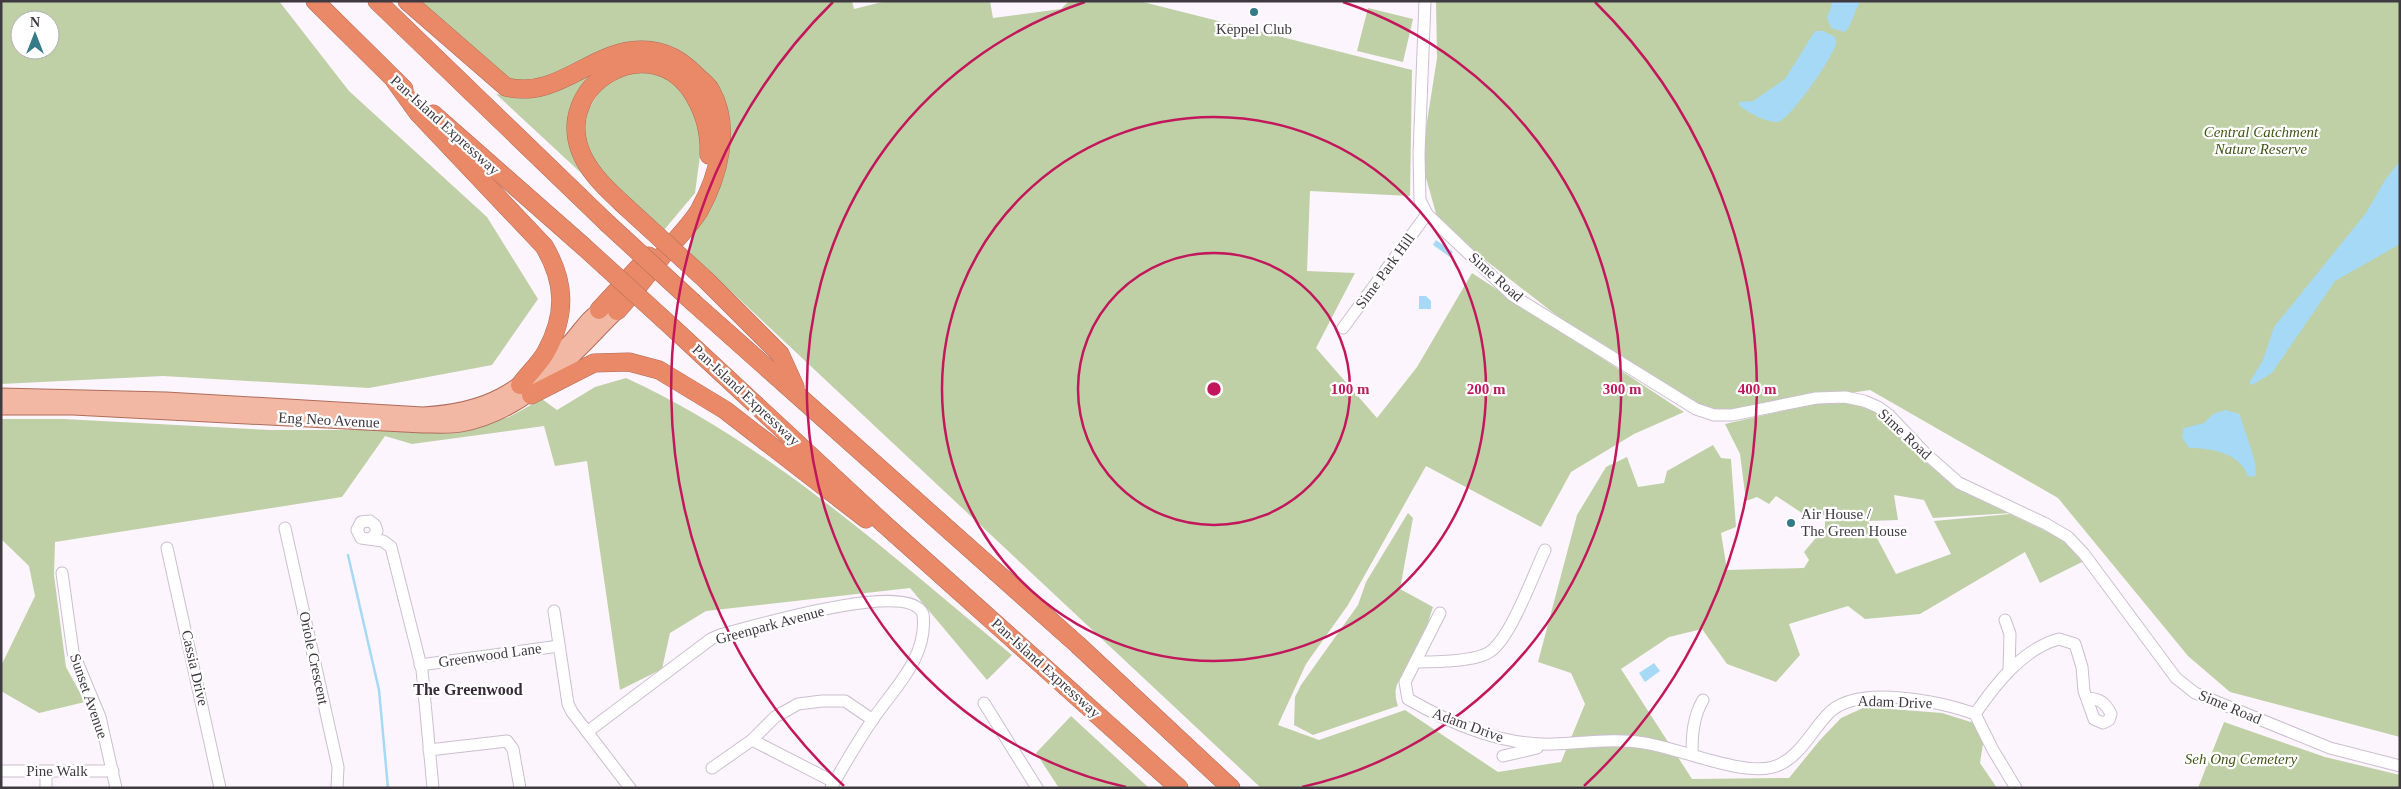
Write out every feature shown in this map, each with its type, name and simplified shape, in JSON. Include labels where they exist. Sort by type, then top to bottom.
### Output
[{"type":"highway","name":"Pan-Island Expressway","points":[[315,1],[395,81],[583,246],[883,523],[1179,788]]},
{"type":"highway","points":[[377,1],[694,303],[1078,645],[1230,788]]},
{"type":"highway","points":[[407,1],[506,87],[518,90],[549,86],[624,52],[642,50],[664,53],[683,62],[711,90],[721,122],[719,159],[713,180],[698,212],[617,311]]},
{"type":"highway","points":[[599,310],[691,208],[701,194],[706,180],[710,142],[701,107],[681,78],[670,70],[653,64],[627,66],[606,74],[588,93],[578,113],[576,131],[583,156],[600,181],[625,206],[708,281],[780,354],[798,394]]},
{"type":"highway","points":[[395,81],[418,113],[544,246],[555,264],[561,283],[556,330],[525,390]]},
{"type":"highway","points":[[525,390],[594,363],[629,362],[659,370],[725,410],[858,514],[867,520],[883,523]]},
{"type":"main road","points":[[599,310],[610,308],[617,311]]},
{"type":"main road","name":"Eng Neo Avenue","points":[[1,407],[83,408],[423,425],[461,424],[506,409],[599,310]]},
{"type":"main road","name":"Eng Neo Avenue","points":[[1,396],[166,400],[423,414],[456,413],[525,390],[617,311]]},
{"type":"street","name":"Sime Road","points":[[1425,1],[1419,154],[1420,200],[1427,214],[1512,295],[1696,409],[1714,415],[1732,415],[1816,398],[1845,397],[1878,407],[1958,483],[2046,524],[2068,537],[2084,554],[2176,678],[2194,694],[2330,748],[2400,766]]},
{"type":"street","name":"Sime Park Hill","points":[[1343,328],[1427,214]]},
{"type":"street","name":"Oriole Crescent","points":[[285,528],[338,767],[337,788]]},
{"type":"street","points":[[372,538],[383,541],[391,548],[420,665],[432,788]]},
{"type":"street","name":"Cassia Drive","points":[[167,548],[220,788]]},
{"type":"street","points":[[1440,613],[1416,662],[1453,662],[1490,652],[1508,632],[1545,550]]},
{"type":"street","name":"Sunset Avenue","points":[[62,573],[73,652],[100,717],[116,788]]},
{"type":"street","name":"Greenpark Avenue","points":[[587,732],[720,635],[864,602],[899,601],[916,605],[921,610],[924,628],[921,647],[905,675],[872,720]]},
{"type":"street","points":[[554,611],[568,704],[630,788]]},
{"type":"street","points":[[2004,620],[2010,634],[2009,671]]},
{"type":"street","points":[[2016,788],[1993,750],[1975,714],[2009,671],[2031,652],[2051,641],[2067,640],[2075,644],[2087,698]]},
{"type":"street","name":"Greenwood Lane","points":[[420,665],[559,646]]},
{"type":"street","name":"Adam Drive","points":[[1416,662],[1405,682],[1408,700],[1440,717],[1481,732],[1513,741],[1554,744],[1615,741],[1643,742],[1738,766],[1772,768],[1780,764],[1796,752],[1828,713],[1839,705],[1858,699],[1933,702],[1975,714]]},
{"type":"street","points":[[1692,754],[1693,727],[1696,712],[1703,700]]},
{"type":"street","points":[[712,768],[752,740],[775,717],[798,704],[845,701],[872,720],[833,785],[752,740]]},
{"type":"street","points":[[984,703],[1037,788]]},
{"type":"street","points":[[429,750],[506,741],[513,749],[520,788]]},
{"type":"street","name":"Sime Road","points":[[2321,743],[2329,741],[2400,760]]},
{"type":"street","name":"Adam Drive","points":[[1503,756],[1554,744]]},
{"type":"street","name":"Pine Walk","points":[[1,771],[113,771]]},
{"type":"street","points":[[46,772],[46,788]]},
{"type":"green space","points":[[1,1],[279,1],[349,91],[487,217],[538,299],[492,365],[369,388],[163,376],[1,384]]},
{"type":"green space","points":[[407,1],[852,1],[854,9],[886,1],[990,1],[993,18],[1061,9],[1069,1],[1139,1],[1412,70],[1410,196],[1310,191],[1307,271],[1355,273],[1316,348],[1377,418],[1417,367],[1472,273],[1684,412],[1634,434],[1571,472],[1541,527],[1426,466],[1348,605],[1306,664],[1278,725],[1319,740],[1405,710],[1498,772],[1561,762],[1585,704],[1571,673],[1538,662],[1577,515],[1606,467],[1627,457],[1638,487],[1664,483],[1667,471],[1713,445],[1721,458],[1731,459],[1736,527],[1721,533],[1727,570],[1804,568],[1809,560],[1804,552],[1825,527],[1825,516],[1812,508],[1802,513],[1776,496],[1769,504],[1757,497],[1746,501],[1740,454],[1725,424],[1817,403],[1845,401],[1877,412],[1919,455],[1954,486],[2011,513],[1933,518],[1924,500],[1894,495],[1898,520],[1868,521],[1896,574],[1951,554],[1934,521],[2010,514],[2064,540],[2084,561],[2040,583],[2025,552],[1920,614],[1865,619],[1848,606],[1789,624],[1800,655],[1776,682],[1727,664],[1702,629],[1669,637],[1621,669],[1692,779],[1789,778],[1841,718],[1865,707],[1942,713],[1974,723],[1983,744],[1980,763],[1997,788],[1261,788],[690,253],[693,223],[713,192],[711,94],[636,54],[524,95]]},
{"type":"green space","name":"Central Catchment Nature Reserve","points":[[1436,1],[2400,1],[2400,737],[2230,692],[2188,656],[2058,498],[1870,390],[1711,414],[1583,336],[1439,224],[1421,160],[1437,58]]},
{"type":"green space","points":[[1368,8],[1413,19],[1403,62],[1357,51]]},
{"type":"green space","points":[[602,67],[573,116],[593,184],[496,94],[513,96]]},
{"type":"green space","points":[[636,70],[672,78],[693,106],[702,141],[695,193],[664,230],[605,178],[593,160],[583,137],[588,110],[605,83]]},
{"type":"green space","points":[[626,378],[679,405],[730,435],[779,468],[874,541],[1012,655],[987,680],[910,588],[706,611],[670,633],[662,669],[620,690],[587,461],[555,466],[544,426],[412,444],[385,436],[342,497],[55,542],[54,575],[66,667],[85,702],[39,713],[1,691],[1,666],[35,596],[29,566],[1,539],[1,419],[64,419],[270,430],[461,430],[509,417],[542,399],[557,410],[595,387]]},
{"type":"green space","points":[[1408,513],[1413,518],[1400,589],[1433,607],[1417,654],[1397,685],[1396,698],[1398,706],[1313,735],[1294,725],[1295,697],[1301,685],[1358,605],[1366,582]]},
{"type":"green space","points":[[1071,716],[1149,788],[1059,788],[1036,753]]},
{"type":"green space","name":"Seh Ong Cemetery","points":[[2224,722],[2325,757],[2400,775],[2400,788],[2198,788]]},
{"type":"water","points":[[1833,1],[1860,1],[1845,32],[1831,28],[1827,18]]},
{"type":"water","points":[[1815,31],[1823,31],[1835,37],[1836,44],[1801,100],[1784,119],[1778,122],[1768,121],[1752,114],[1739,105],[1739,102],[1753,101],[1785,79]]},
{"type":"water","points":[[2400,161],[2400,244],[2335,281],[2272,373],[2252,385],[2249,383],[2263,360],[2274,327],[2366,213],[2385,180]]},
{"type":"water","points":[[1436,240],[1453,252],[1450,257],[1433,245]]},
{"type":"water","points":[[1419,296],[1426,296],[1431,301],[1431,309],[1419,309]]},
{"type":"water","points":[[2225,410],[2240,414],[2255,464],[2255,477],[2248,476],[2244,468],[2232,457],[2206,449],[2189,448],[2182,437],[2184,428],[2204,423],[2213,414]]},
{"type":"water","points":[[1654,663],[1660,671],[1645,682],[1639,673]]},
{"type":"waterway","points":[[348,555],[379,690],[388,788]]},
{"type":"place","name":"Keppel Club","points":[[1254,12]]},
{"type":"place","name":"Air House / The Green House","points":[[1791,523]]},
{"type":"district","name":"The Greenwood","points":[[468,689]]}]
